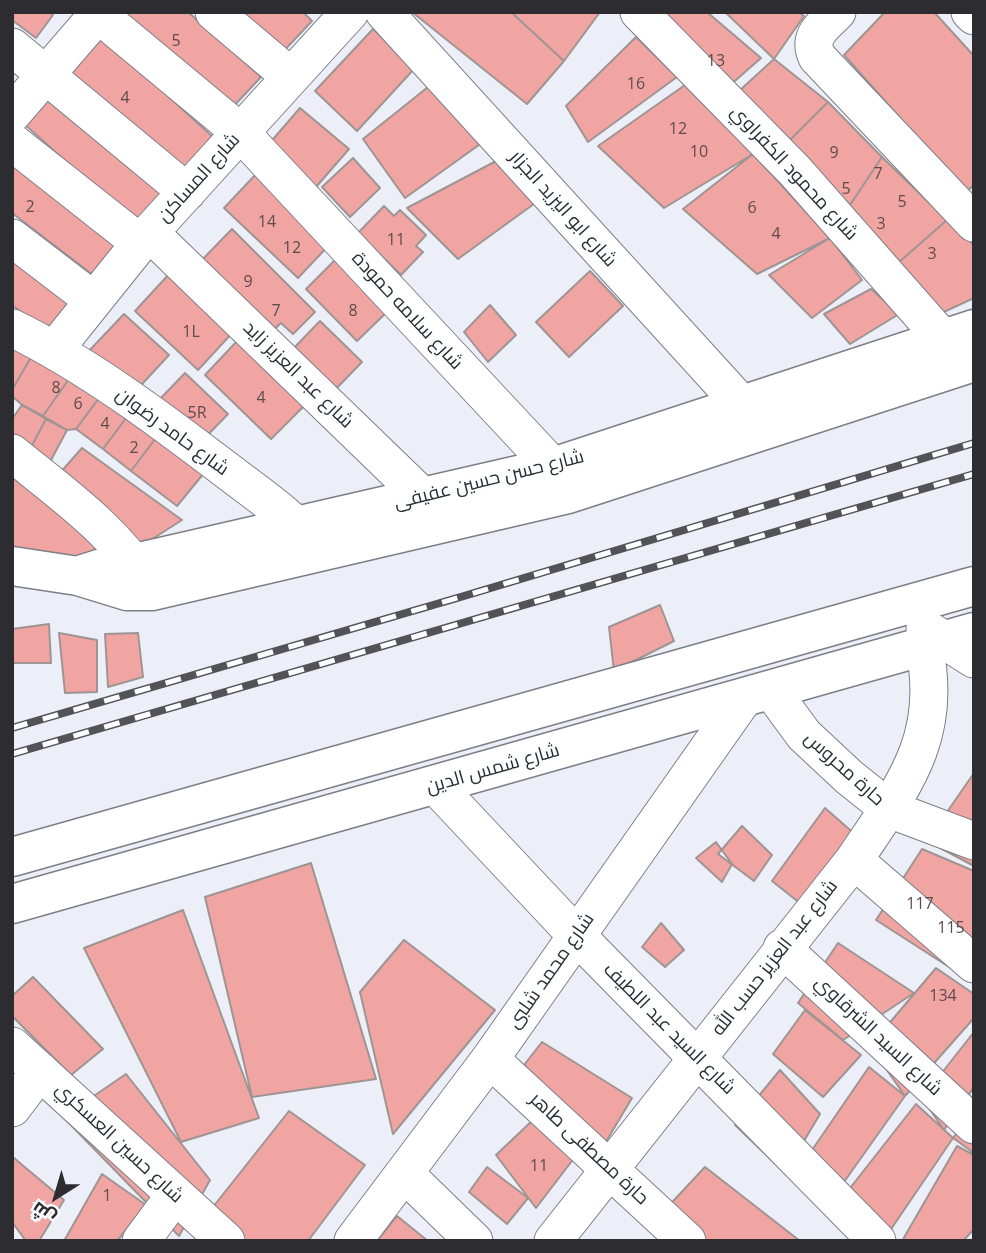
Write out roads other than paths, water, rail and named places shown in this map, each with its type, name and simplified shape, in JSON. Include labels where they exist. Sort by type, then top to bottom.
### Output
[{"type":"street","points":[[214,12],[291,77]]},
{"type":"street","name":"شارع ابو اليزيد الجزار","points":[[384,12],[743,405]]},
{"type":"street","name":"شارع محمود الكفراوي","points":[[639,12],[958,334]]},
{"type":"street","points":[[12,114],[99,13]]},
{"type":"street","name":"شارع سلامه حمودة","points":[[99,13],[240,132],[561,480]]},
{"type":"street","name":"شارع المساكن","points":[[55,349],[145,238],[291,77],[342,15]]},
{"type":"street","points":[[829,15],[814,37],[817,57],[974,223]]},
{"type":"street","points":[[12,47],[187,192]]},
{"type":"street","name":"شارع عبد العزيز زايد","points":[[12,142],[145,238],[430,510]]},
{"type":"street","points":[[12,238],[93,300]]},
{"type":"street","name":"شارع حامد رضوان","points":[[12,328],[55,349],[198,448],[309,539]]},
{"type":"street","name":"شارع حسن حسين عفيفى","points":[[561,480],[743,405],[958,334]]},
{"type":"street","name":"شارع حسن حسين عفيفى","points":[[12,566],[78,576],[115,564],[144,577],[561,480],[974,362]]},
{"type":"street","points":[[12,453],[90,516],[144,577]]},
{"type":"street","points":[[12,857],[974,586]]},
{"type":"street","points":[[895,608],[954,645]]},
{"type":"street","name":"شارع شمس الدين","points":[[12,904],[758,694],[954,645]]},
{"type":"street","name":"شارع عبد العزيز حسب الله","points":[[553,1241],[854,860],[889,809],[918,755],[926,732],[930,684],[954,645]]},
{"type":"street","name":"حارة محروس","points":[[758,694],[849,777],[889,809],[974,841]]},
{"type":"street","name":"شارع محمد شلبى","points":[[353,1241],[490,1059],[576,934],[758,694]]},
{"type":"street","name":"شارع السيد عبد اللطيف","points":[[435,785],[576,934],[877,1241]]},
{"type":"street","points":[[854,860],[974,964]]},
{"type":"street","name":"شارع السيد الشرقاوي","points":[[782,948],[974,1125]]},
{"type":"street","name":"شارع حسين العسكري","points":[[12,1046],[226,1241]]},
{"type":"street","name":"حارة مصطفى طاهر","points":[[490,1059],[610,1167],[687,1241]]},
{"type":"street","points":[[12,1108],[40,1071]]},
{"type":"street","points":[[404,1173],[474,1241]]},
{"type":"street","points":[[141,1241],[175,1195]]},
{"type":"railway","points":[[12,728],[974,443]]},
{"type":"railway","points":[[12,754],[974,474]]}]
